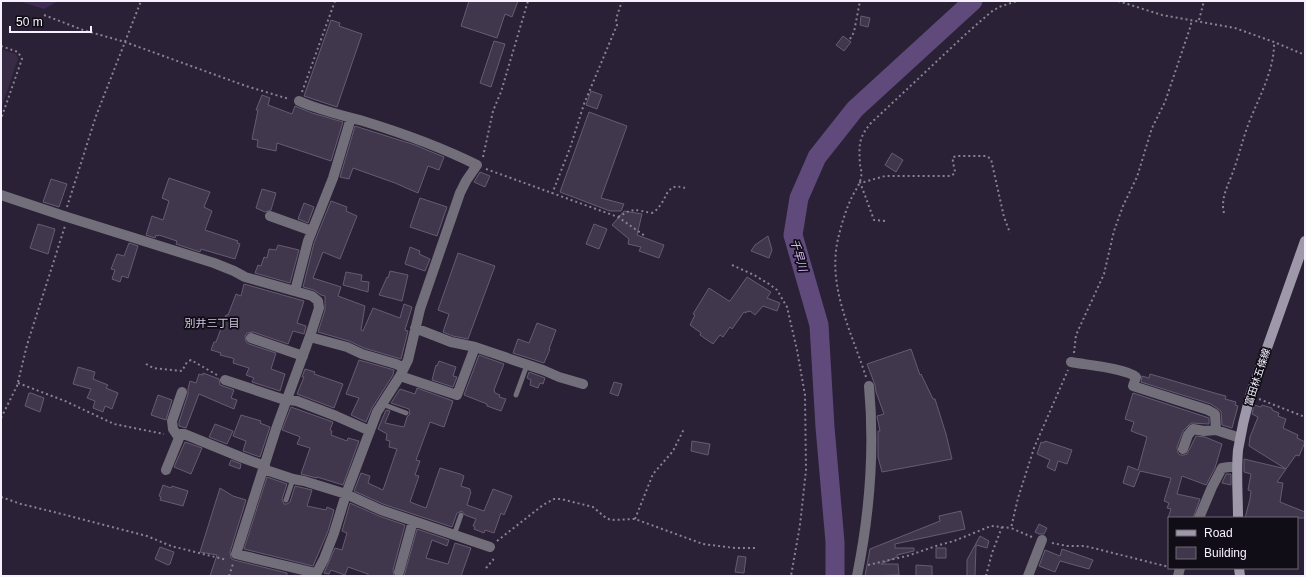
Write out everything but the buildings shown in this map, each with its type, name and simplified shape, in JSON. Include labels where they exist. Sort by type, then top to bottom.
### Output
[{"type":"main road","name":"富田林五條線","points":[[1238,517],[1237,467],[1240,438],[1250,396],[1305,241]]},
{"type":"street","points":[[1,195],[214,263],[245,277],[312,296],[318,300],[319,308],[310,337],[264,467],[236,554],[316,575],[334,533],[346,494],[370,431],[382,404],[408,360],[420,308],[460,193],[477,165],[454,154],[404,135],[314,108],[298,101]]},
{"type":"street","points":[[294,291],[301,264],[332,178],[351,118]]},
{"type":"street","points":[[270,216],[312,231]]},
{"type":"street","points":[[415,328],[451,342],[475,347],[583,384]]},
{"type":"street","points":[[310,337],[347,347],[362,354],[396,364],[402,372],[457,395],[475,347]]},
{"type":"street","points":[[251,338],[303,356]]},
{"type":"street","points":[[1071,362],[1132,374],[1136,378],[1133,386],[1208,410],[1215,414],[1216,430]]},
{"type":"street","points":[[225,380],[282,399],[297,401],[370,431]]},
{"type":"street","points":[[858,572],[867,523],[872,455],[872,421],[869,386]]},
{"type":"street","points":[[166,470],[179,438],[173,429],[172,421],[182,392]]},
{"type":"street","points":[[1183,449],[1188,435],[1193,429],[1204,431],[1216,430],[1240,438]]},
{"type":"street","points":[[177,434],[189,436],[293,479],[346,494],[381,510],[490,547]]},
{"type":"street","points":[[1199,517],[1222,468],[1237,467]]},
{"type":"street","points":[[399,572],[413,521]]},
{"type":"street","points":[[1028,576],[1042,540]]},
{"type":"lane","points":[[516,395],[527,365]]},
{"type":"lane","points":[[382,404],[406,413]]},
{"type":"lane","points":[[286,500],[293,479]]},
{"type":"lane","points":[[454,535],[461,515]]},
{"type":"path","points":[[1,418],[18,383],[27,344],[61,241],[66,217],[96,116],[141,1]]},
{"type":"path","points":[[44,15],[83,30],[125,42],[246,86],[298,101],[335,1]]},
{"type":"path","points":[[477,165],[482,161],[493,111],[501,92],[528,1]]},
{"type":"path","points":[[552,194],[584,104],[616,25],[616,19],[622,1]]},
{"type":"path","points":[[850,38],[854,32],[860,1]]},
{"type":"path","points":[[869,386],[838,297],[835,276],[835,255],[838,238],[846,209],[862,176],[859,153],[862,135],[868,126],[966,33],[999,7],[1017,1]]},
{"type":"path","points":[[1118,1],[1162,15],[1199,20],[1235,28],[1305,55]]},
{"type":"path","points":[[1199,20],[1204,1]]},
{"type":"path","points":[[1011,528],[1018,498],[1034,448],[1071,362],[1076,334],[1104,274],[1114,231],[1123,206],[1137,177],[1152,128],[1165,102],[1191,25],[1191,20]]},
{"type":"path","points":[[1224,213],[1222,206],[1225,193],[1242,146],[1244,135],[1274,57],[1274,42]]},
{"type":"path","points":[[1,46],[18,52],[22,59],[1,119]]},
{"type":"path","points":[[860,182],[885,176],[951,176],[955,173],[952,161],[953,157],[986,156],[991,160],[1004,217],[1010,233]]},
{"type":"path","points":[[477,165],[618,218],[645,236]]},
{"type":"path","points":[[860,182],[874,220],[885,221]]},
{"type":"path","points":[[618,218],[634,209],[652,213],[659,209],[668,190],[678,185],[685,188]]},
{"type":"path","points":[[732,265],[770,284],[780,294],[787,307],[805,395],[806,470],[800,525],[791,576]]},
{"type":"path","points":[[146,364],[153,368],[182,371],[187,362],[191,360],[199,363],[225,380]]},
{"type":"path","points":[[18,383],[65,400],[114,424],[159,433],[177,434]]},
{"type":"path","points":[[1250,396],[1305,417]]},
{"type":"path","points":[[635,519],[653,474],[673,451],[684,429]]},
{"type":"path","points":[[1,497],[21,504],[147,536],[171,546],[234,562],[229,576]]},
{"type":"path","points":[[490,547],[543,505],[554,499],[561,499],[593,507],[606,518],[611,520],[635,519],[703,544],[735,548],[756,548]]},
{"type":"path","points":[[858,572],[939,544],[954,541],[991,526],[1011,528],[1057,545],[1085,546],[1168,567]]},
{"type":"path","points":[[986,576],[992,553],[1002,527]]},
{"type":"shaded area","points":[[19,1],[58,1],[44,9]]},
{"type":"shaded area","points":[[1,49],[16,54],[18,59],[1,109]]},
{"type":"waterway","name":"千早川","points":[[835,576],[835,542],[825,427],[819,325],[793,235],[799,198],[817,157],[855,109],[973,1]]},
{"type":"district","name":"別井三丁目","points":[[212,323]]}]
